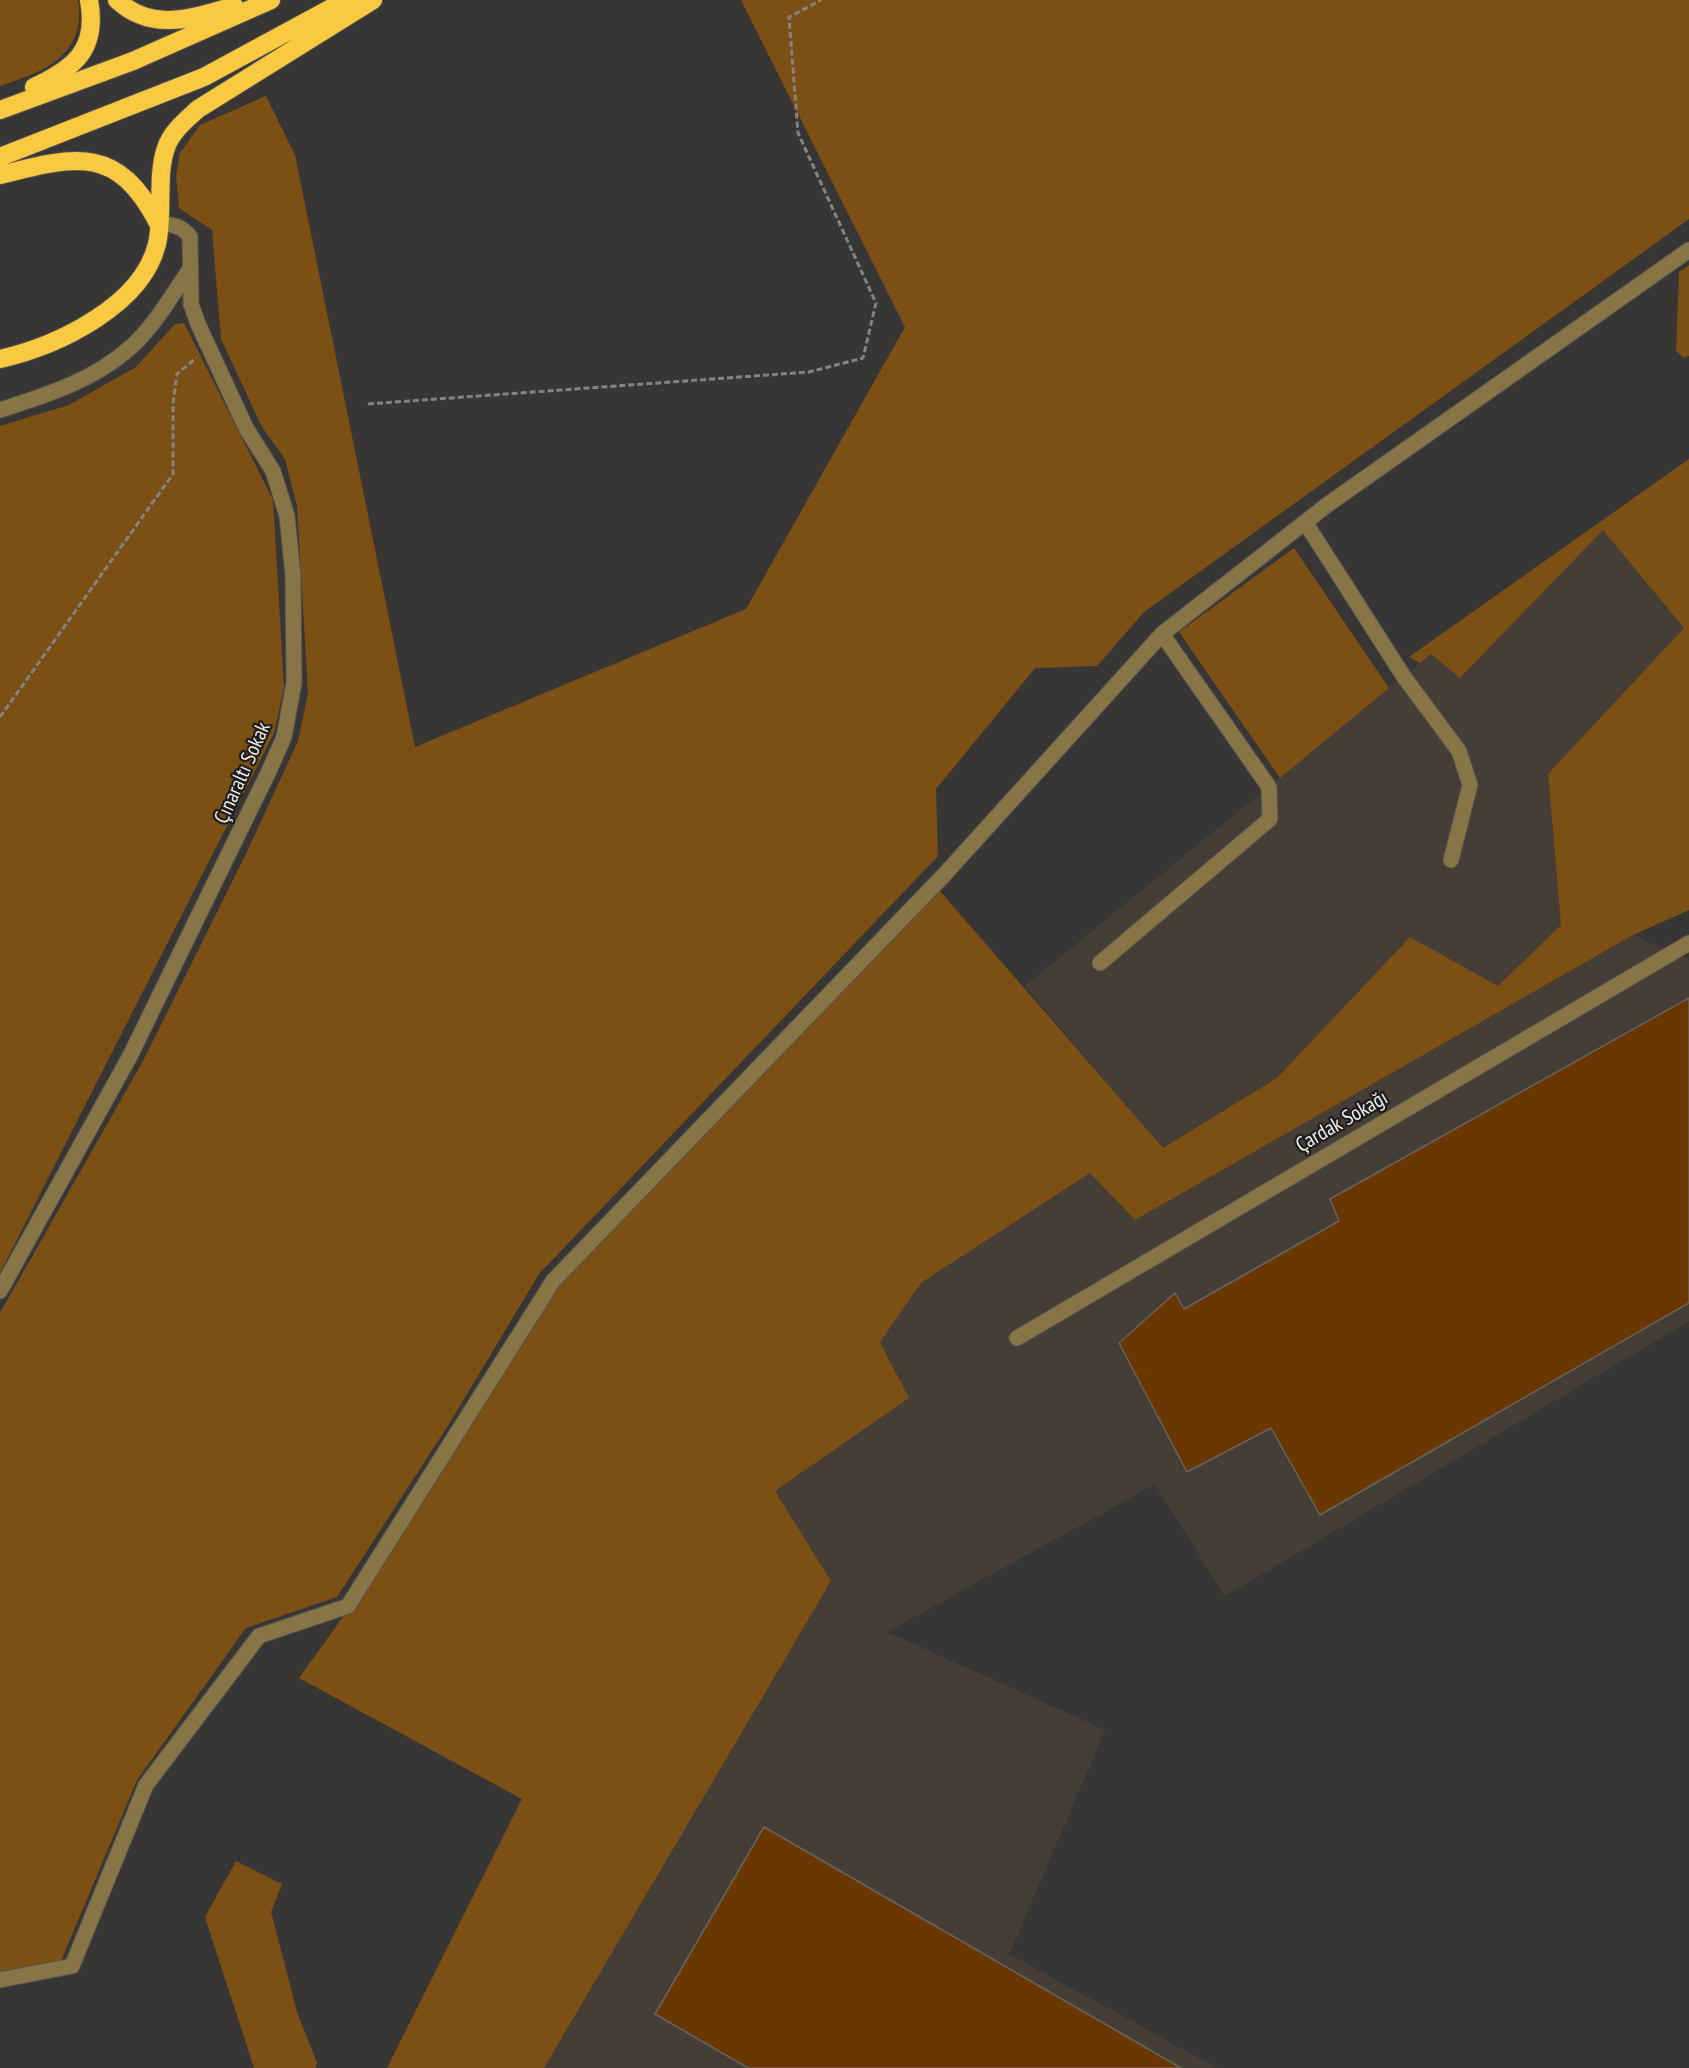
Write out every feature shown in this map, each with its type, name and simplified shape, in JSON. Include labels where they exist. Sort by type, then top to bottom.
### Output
[{"type":"highway","points":[[0,102],[48,80],[81,56],[91,29],[89,0]]},
{"type":"highway","points":[[117,0],[132,12],[147,18],[176,21],[256,0]]},
{"type":"highway","points":[[0,110],[133,61],[271,0]]},
{"type":"highway","points":[[0,157],[204,76],[346,0]]},
{"type":"highway","points":[[0,358],[67,336],[110,309],[146,269],[158,242],[166,148],[185,121],[198,110],[373,0]]},
{"type":"highway","points":[[0,175],[51,162],[74,160],[93,162],[124,175],[138,189],[158,223]]},
{"type":"street","name":"Çınaraltı Sokak","points":[[0,1292],[130,1056],[265,781],[285,737],[292,709],[295,630],[293,575],[282,494],[273,471],[246,428],[208,347],[191,304],[192,247],[186,231],[175,225],[158,223]]},
{"type":"street","points":[[0,1980],[72,1966],[146,1785],[259,1636],[348,1606],[553,1281],[944,875],[1162,634],[1305,522],[1689,250]]},
{"type":"street","points":[[0,410],[75,384],[104,369],[132,346],[151,325],[190,269]]},
{"type":"street","points":[[1305,522],[1404,676],[1459,751],[1470,785],[1450,860]]},
{"type":"street","points":[[1100,963],[1270,819],[1269,787],[1162,634]]},
{"type":"street","name":"Çardak Sokağı","points":[[1017,1338],[1689,943]]},
{"type":"path","points":[[368,405],[809,372],[863,358],[876,303],[798,133],[789,17],[821,0]]},
{"type":"path","points":[[0,717],[173,474],[173,404],[177,374],[208,347]]},
{"type":"shaded area","points":[[0,0],[78,0],[79,19],[76,35],[69,48],[59,58],[32,74],[0,86]]},
{"type":"shaded area","points":[[741,0],[1689,0],[1689,219],[1144,612],[1097,666],[1035,668],[936,789],[938,856],[539,1274],[449,1424],[337,1597],[246,1628],[137,1780],[61,1961],[0,1972],[0,1313],[143,1061],[245,856],[298,741],[308,693],[297,506],[285,459],[262,427],[221,339],[212,230],[179,208],[176,175],[180,153],[200,125],[266,96],[295,155],[415,747],[746,609],[905,327]]},
{"type":"shaded area","points":[[1689,265],[1689,356],[1684,358],[1676,351],[1679,272]]},
{"type":"shaded area","points":[[184,323],[273,500],[284,688],[274,733],[0,1273],[0,426],[69,405],[136,367],[175,324]]},
{"type":"shaded area","points":[[1689,459],[1689,910],[1633,935],[1135,1220],[1090,1173],[921,1283],[880,1342],[909,1398],[775,1491],[831,1581],[544,2068],[387,2068],[522,1799],[299,1678],[348,1610],[553,1282],[939,890],[1163,1148],[1277,1078],[1410,937],[1498,986],[1561,925],[1548,774],[1684,628],[1603,530],[1460,678],[1431,654],[1420,663],[1409,657]]},
{"type":"shaded area","points":[[1603,529],[1685,628],[1548,774],[1561,925],[1498,986],[1410,937],[1277,1078],[1163,1148],[1025,986],[1431,654],[1461,678]]},
{"type":"shaded area","points":[[1294,548],[1389,688],[1280,778],[1179,632]]},
{"type":"shaded area","points":[[1633,935],[1689,960],[1689,1321],[1225,1596],[1155,1484],[887,1632],[1105,1730],[1009,1954],[1217,2068],[544,2068],[831,1581],[775,1491],[909,1398],[879,1342],[921,1283],[1090,1173],[1135,1219]]},
{"type":"shaded area","points":[[236,1861],[282,1884],[271,1912],[297,2012],[317,2063],[315,2068],[254,2068],[205,1917]]},
{"type":"building","points":[[1689,998],[1689,1303],[1320,1515],[1271,1428],[1187,1472],[1119,1343],[1175,1293],[1184,1309],[1339,1221],[1330,1199]]},
{"type":"building","points":[[764,1827],[1181,2068],[748,2068],[655,2014]]}]
